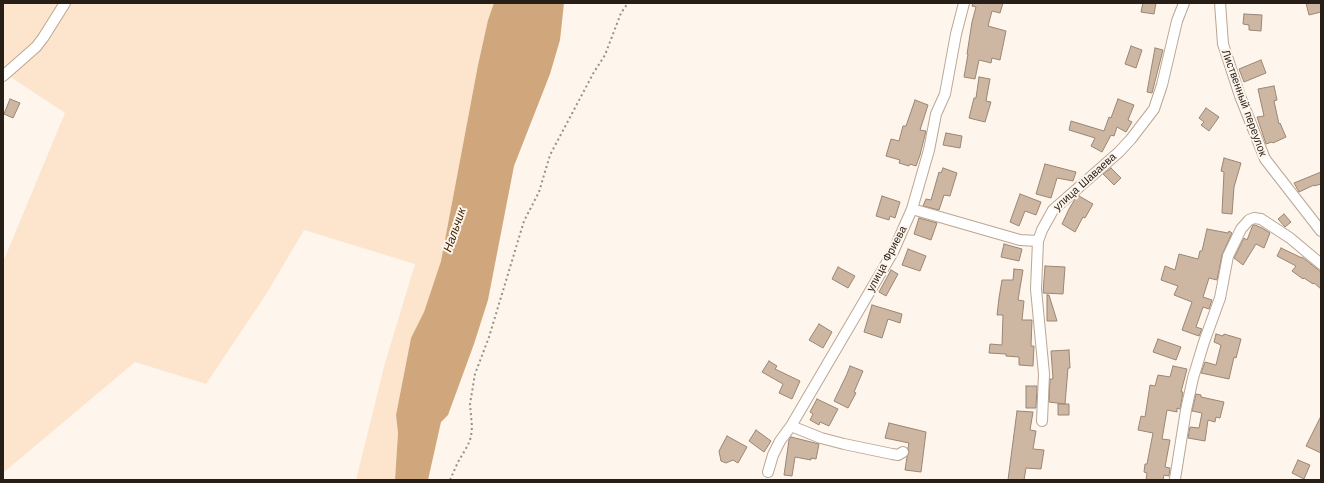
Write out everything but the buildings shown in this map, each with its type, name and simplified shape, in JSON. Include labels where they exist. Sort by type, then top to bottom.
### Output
[{"type":"street","points":[[3,76],[36,47],[65,3]]},
{"type":"street","name":"улица Фриева","points":[[768,472],[773,455],[893,252],[912,209],[929,150],[936,114],[945,94],[956,34],[964,3]]},
{"type":"street","name":"улица Шаваева","points":[[1042,421],[1044,374],[1036,290],[1038,241],[1048,217],[1053,210],[1119,152],[1142,126],[1154,109],[1162,85],[1177,21],[1184,3]]},
{"type":"street","name":"Лиственный переулок","points":[[1220,3],[1223,44],[1240,96],[1265,159],[1321,231]]},
{"type":"street","points":[[912,209],[1020,240],[1038,241]]},
{"type":"street","points":[[1175,479],[1186,410],[1193,378],[1220,298],[1228,256],[1241,229],[1249,220],[1254,218],[1261,219],[1290,238],[1321,264]]},
{"type":"street","points":[[791,426],[821,438],[844,444],[898,455],[903,452]]},
{"type":"path","points":[[450,480],[471,438],[471,394],[475,374],[489,338],[524,221],[539,192],[550,155],[594,72],[605,55],[621,13],[628,3]]},
{"type":"shaded area","points":[[3,3],[494,3],[488,20],[478,65],[441,261],[424,312],[411,338],[396,415],[398,433],[395,480],[356,480],[385,363],[415,264],[304,230],[265,296],[206,384],[135,362],[3,473],[3,262],[65,113],[3,72]]},
{"type":"water","name":"Нальчик","points":[[494,3],[564,3],[560,40],[550,74],[514,166],[488,300],[474,344],[448,415],[441,422],[428,480],[395,480],[398,433],[396,415],[411,338],[424,312],[441,261],[478,65],[488,20]]}]
